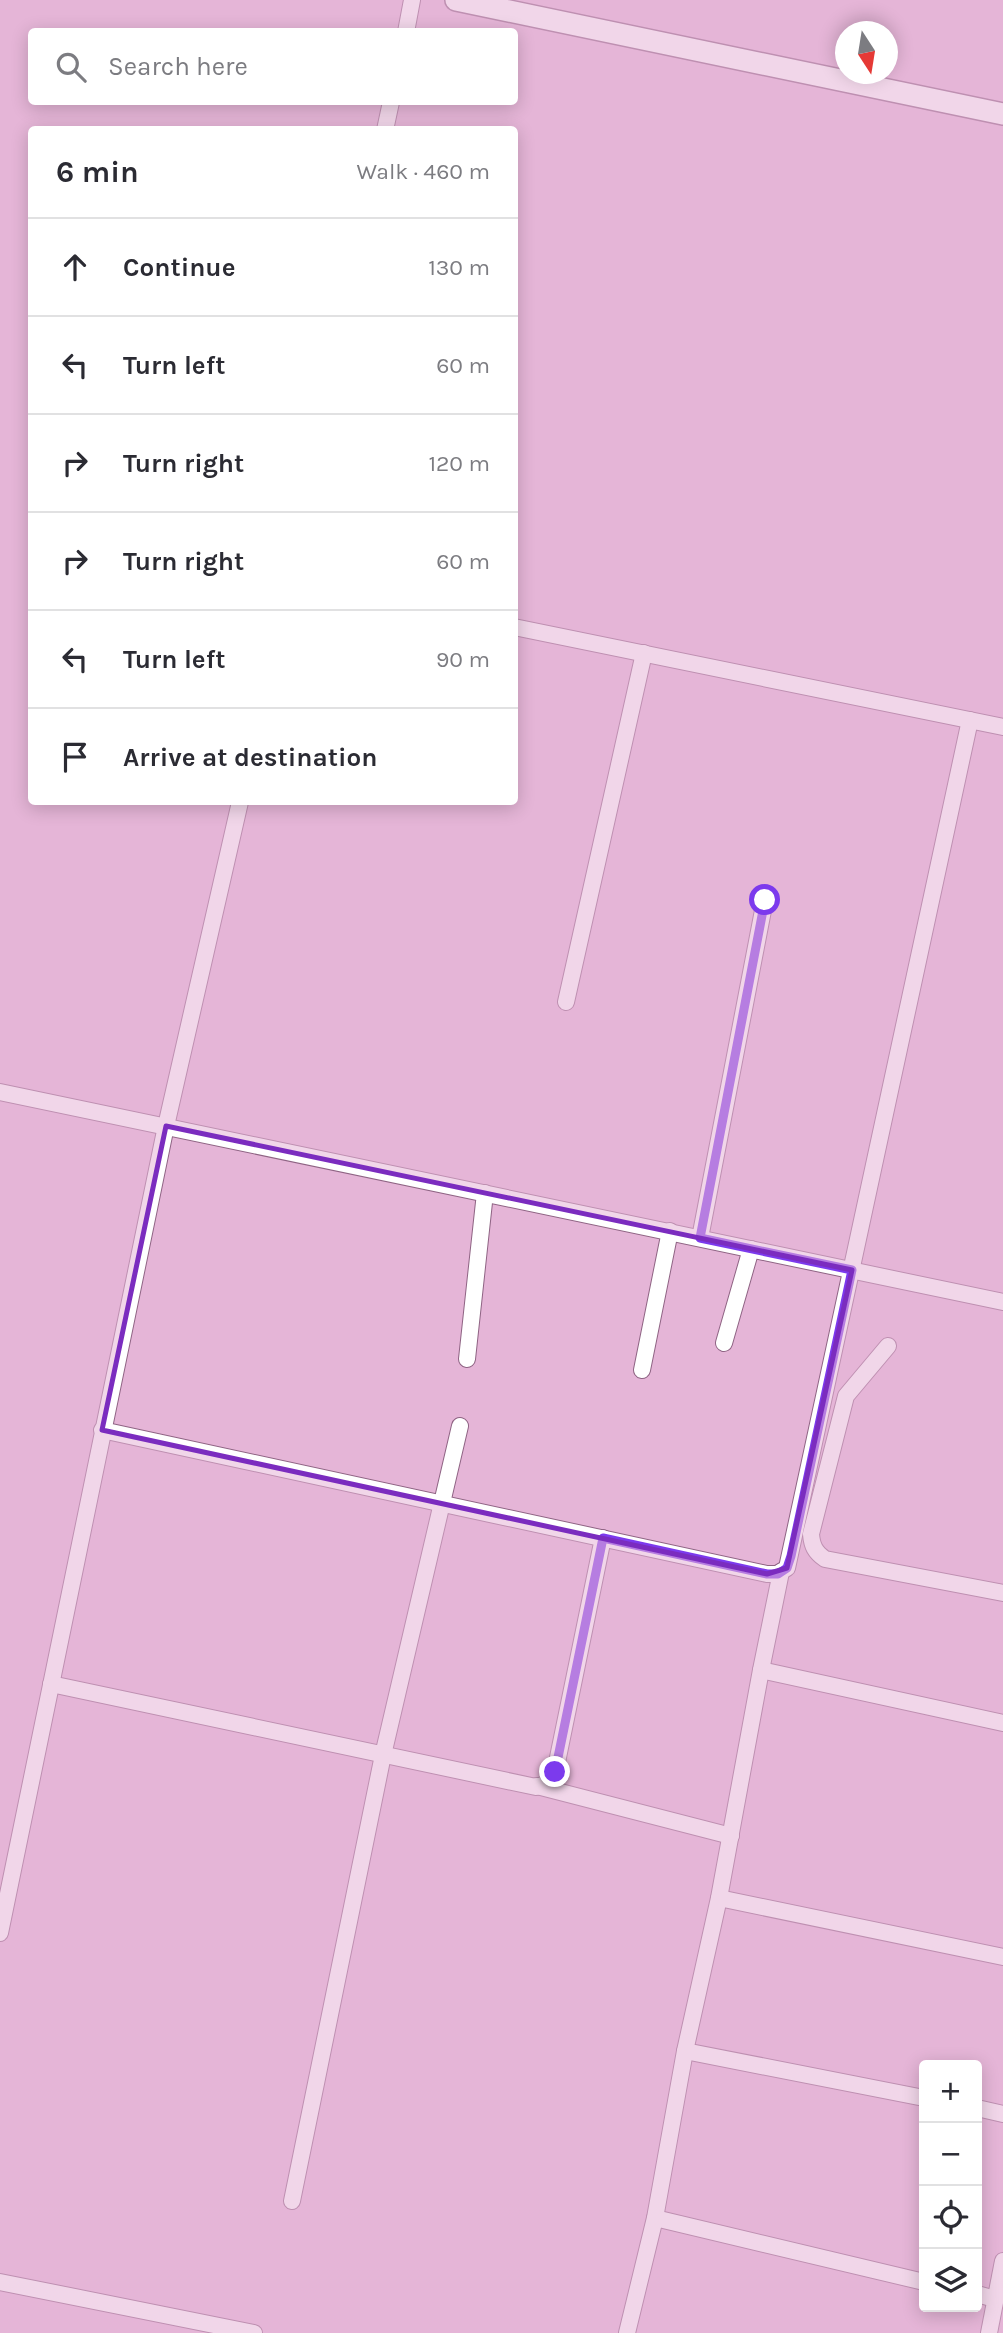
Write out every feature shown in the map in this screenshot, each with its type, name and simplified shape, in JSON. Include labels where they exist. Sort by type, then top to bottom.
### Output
[{"type":"street","points":[[407,28],[412,0]]},
{"type":"street","points":[[456,0],[1003,114]]},
{"type":"street","points":[[386,126],[390,105]]},
{"type":"street","points":[[518,628],[1003,727]]},
{"type":"street","points":[[566,1002],[644,653]]},
{"type":"street","points":[[103,1430],[767,1574],[781,1572],[787,1568],[970,720]]},
{"type":"street","points":[[0,1933],[166,1126],[239,805]]},
{"type":"street","points":[[700,1238],[765,900]]},
{"type":"street","points":[[0,1091],[1003,1302]]},
{"type":"street","points":[[467,1359],[485,1193]]},
{"type":"street","points":[[642,1370],[670,1231]]},
{"type":"street","points":[[724,1343],[751,1249]]},
{"type":"street","points":[[888,1346],[846,1396],[811,1535],[812,1545],[825,1559],[1003,1593]]},
{"type":"street","points":[[292,2201],[383,1755],[444,1504],[460,1426]]},
{"type":"street","points":[[537,1786],[551,1781],[555,1772],[603,1538]]},
{"type":"street","points":[[627,2333],[655,2218],[685,2051],[719,1898],[781,1572]]},
{"type":"street","points":[[761,1670],[1003,1723]]},
{"type":"street","points":[[51,1684],[537,1786],[731,1836]]},
{"type":"street","points":[[719,1898],[1003,1957]]},
{"type":"street","points":[[685,2051],[919,2097]]},
{"type":"street","points":[[982,2109],[1003,2113]]},
{"type":"street","points":[[655,2218],[919,2281]]},
{"type":"street","points":[[989,2333],[997,2309],[1003,2262]]},
{"type":"street","points":[[0,2283],[254,2333]]},
{"type":"street","points":[[982,2298],[997,2309]]},
{"type":"highlighted area","points":[[166,1126],[852,1270],[787,1568],[767,1574],[102,1430]]},
{"type":"route","points":[[555,1772],[603,1538],[767,1574],[778,1574],[787,1568],[791,1556],[852,1270],[700,1238],[765,900]]}]
